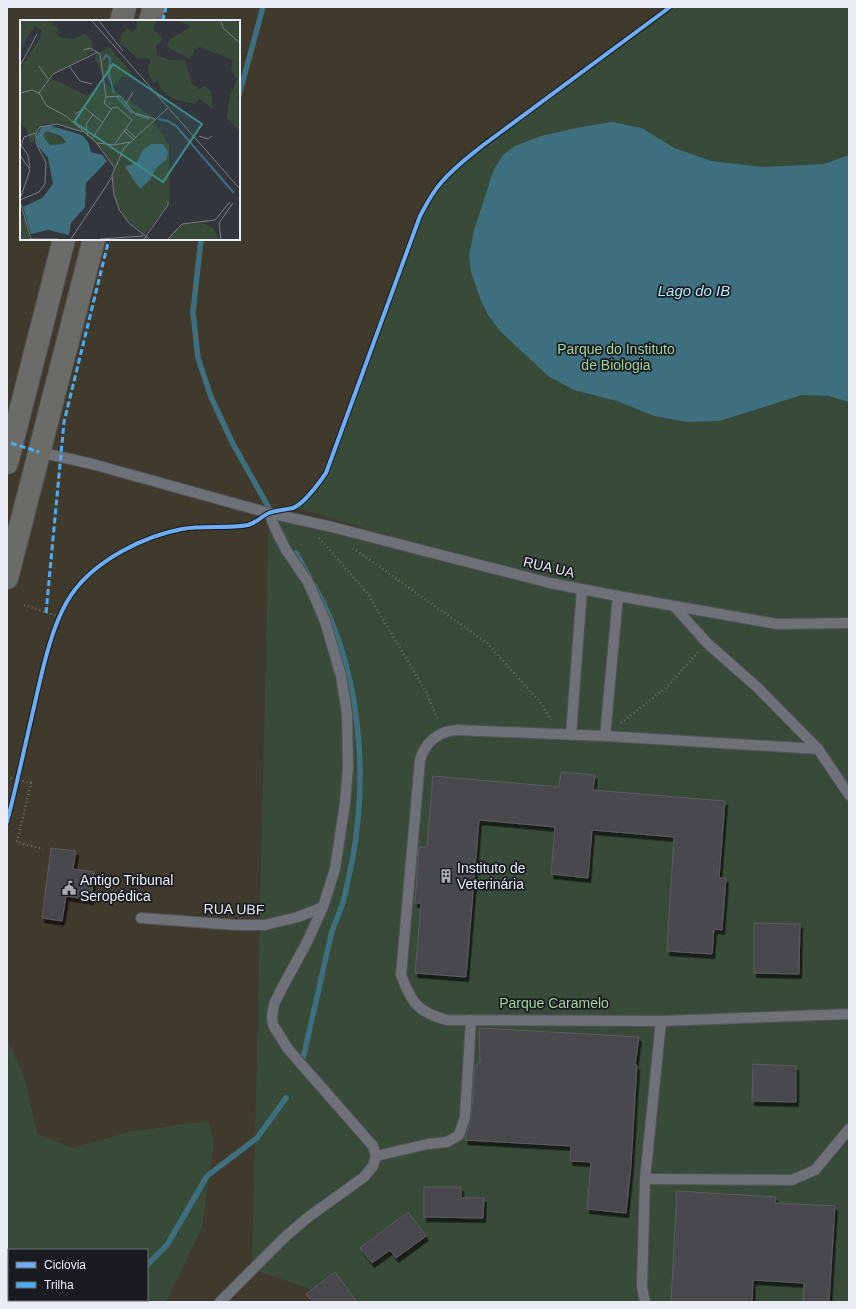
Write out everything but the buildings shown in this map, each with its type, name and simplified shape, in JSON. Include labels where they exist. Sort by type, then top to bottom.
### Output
[{"type":"highway","points":[[121,20],[125,7]]},
{"type":"highway","points":[[150,20],[154,7]]},
{"type":"highway","points":[[7,463],[64,240]]},
{"type":"highway","points":[[7,578],[94,240]]},
{"type":"lane","name":"RUA UA","points":[[39,452],[92,464],[269,513],[303,520],[550,583],[777,624],[849,623]]},
{"type":"lane","points":[[220,1302],[252,1269],[296,1228],[320,1208],[364,1177],[373,1166],[376,1156],[373,1146],[288,1049],[277,1034],[273,1025],[272,1017],[274,1004],[307,942],[323,907],[335,869],[345,803],[348,768],[347,714],[339,669],[325,621],[308,582],[286,550],[269,513]]},
{"type":"lane","points":[[570,735],[582,589]]},
{"type":"lane","points":[[605,736],[618,596]]},
{"type":"lane","points":[[674,606],[707,643],[758,688],[818,749],[849,795]]},
{"type":"lane","points":[[818,749],[605,736],[457,730],[443,732],[425,747],[420,760],[401,975],[408,994],[420,1010],[446,1020],[661,1021],[849,1014]]},
{"type":"lane","name":"RUA UBF","points":[[141,918],[236,925],[265,925],[298,917],[323,907]]},
{"type":"lane","points":[[376,1156],[428,1144],[447,1142],[458,1135],[465,1118],[471,1020]]},
{"type":"lane","points":[[645,1302],[642,1287],[645,1179],[661,1021]]},
{"type":"lane","points":[[645,1179],[792,1180],[815,1170],[849,1129]]},
{"type":"path","points":[[303,520],[368,594],[426,692],[443,732]]},
{"type":"path","points":[[348,544],[486,643],[540,702],[559,735]]},
{"type":"path","points":[[24,605],[61,615],[58,623]]},
{"type":"path","points":[[605,736],[667,687],[707,643]]},
{"type":"path","points":[[17,782],[19,772]]},
{"type":"path","points":[[7,777],[17,782],[31,783],[17,842],[43,849]]},
{"type":"shaded area","points":[[7,7],[849,7],[849,1302],[7,1302]]},
{"type":"green space","name":"Parque Caramelo","points":[[675,7],[849,7],[849,1302],[348,1302],[252,1269],[269,513],[428,547],[294,507],[314,490],[326,473],[420,216],[440,183],[623,41]]},
{"type":"green space","points":[[7,1039],[24,1076],[37,1134],[73,1148],[128,1132],[208,1121],[214,1141],[202,1228],[166,1302],[7,1302]]},
{"type":"water","name":"Lago do IB","points":[[612,122],[642,128],[674,148],[711,161],[765,167],[824,164],[849,155],[849,402],[829,396],[802,395],[719,421],[687,422],[654,416],[617,401],[574,390],[548,376],[500,331],[488,315],[480,298],[471,272],[469,255],[474,230],[494,169],[503,155],[515,146],[541,136]]},
{"type":"waterway","points":[[240,91],[263,7]]},
{"type":"waterway","points":[[201,240],[193,312],[198,358],[211,397],[232,442],[269,508]]},
{"type":"waterway","points":[[296,553],[309,576]]},
{"type":"waterway","points":[[302,1063],[331,935],[343,903],[352,862],[360,792],[360,756],[357,720],[351,685],[342,650],[330,617],[314,585]]},
{"type":"waterway","points":[[148,1264],[167,1245],[207,1176],[257,1138],[286,1098]]},
{"type":"marked path","points":[[163,20],[166,7]]},
{"type":"marked path","points":[[46,613],[64,422],[109,240]]},
{"type":"marked path","points":[[11,443],[39,452]]},
{"type":"cycle path","points":[[7,822],[49,647],[60,616],[74,591],[95,569],[122,551],[152,537],[182,529],[248,525],[254,523],[269,513],[293,508],[302,502],[326,473],[420,216],[437,188],[465,159],[670,7]]},
{"type":"place","name":"Instituto de Veterinária","points":[[446,876]]},
{"type":"place","name":"Antigo Tribunal Seropédica","points":[[69,888]]},
{"type":"park label","name":"Parque do Instituto de Biologia","points":[[616,358]]}]
